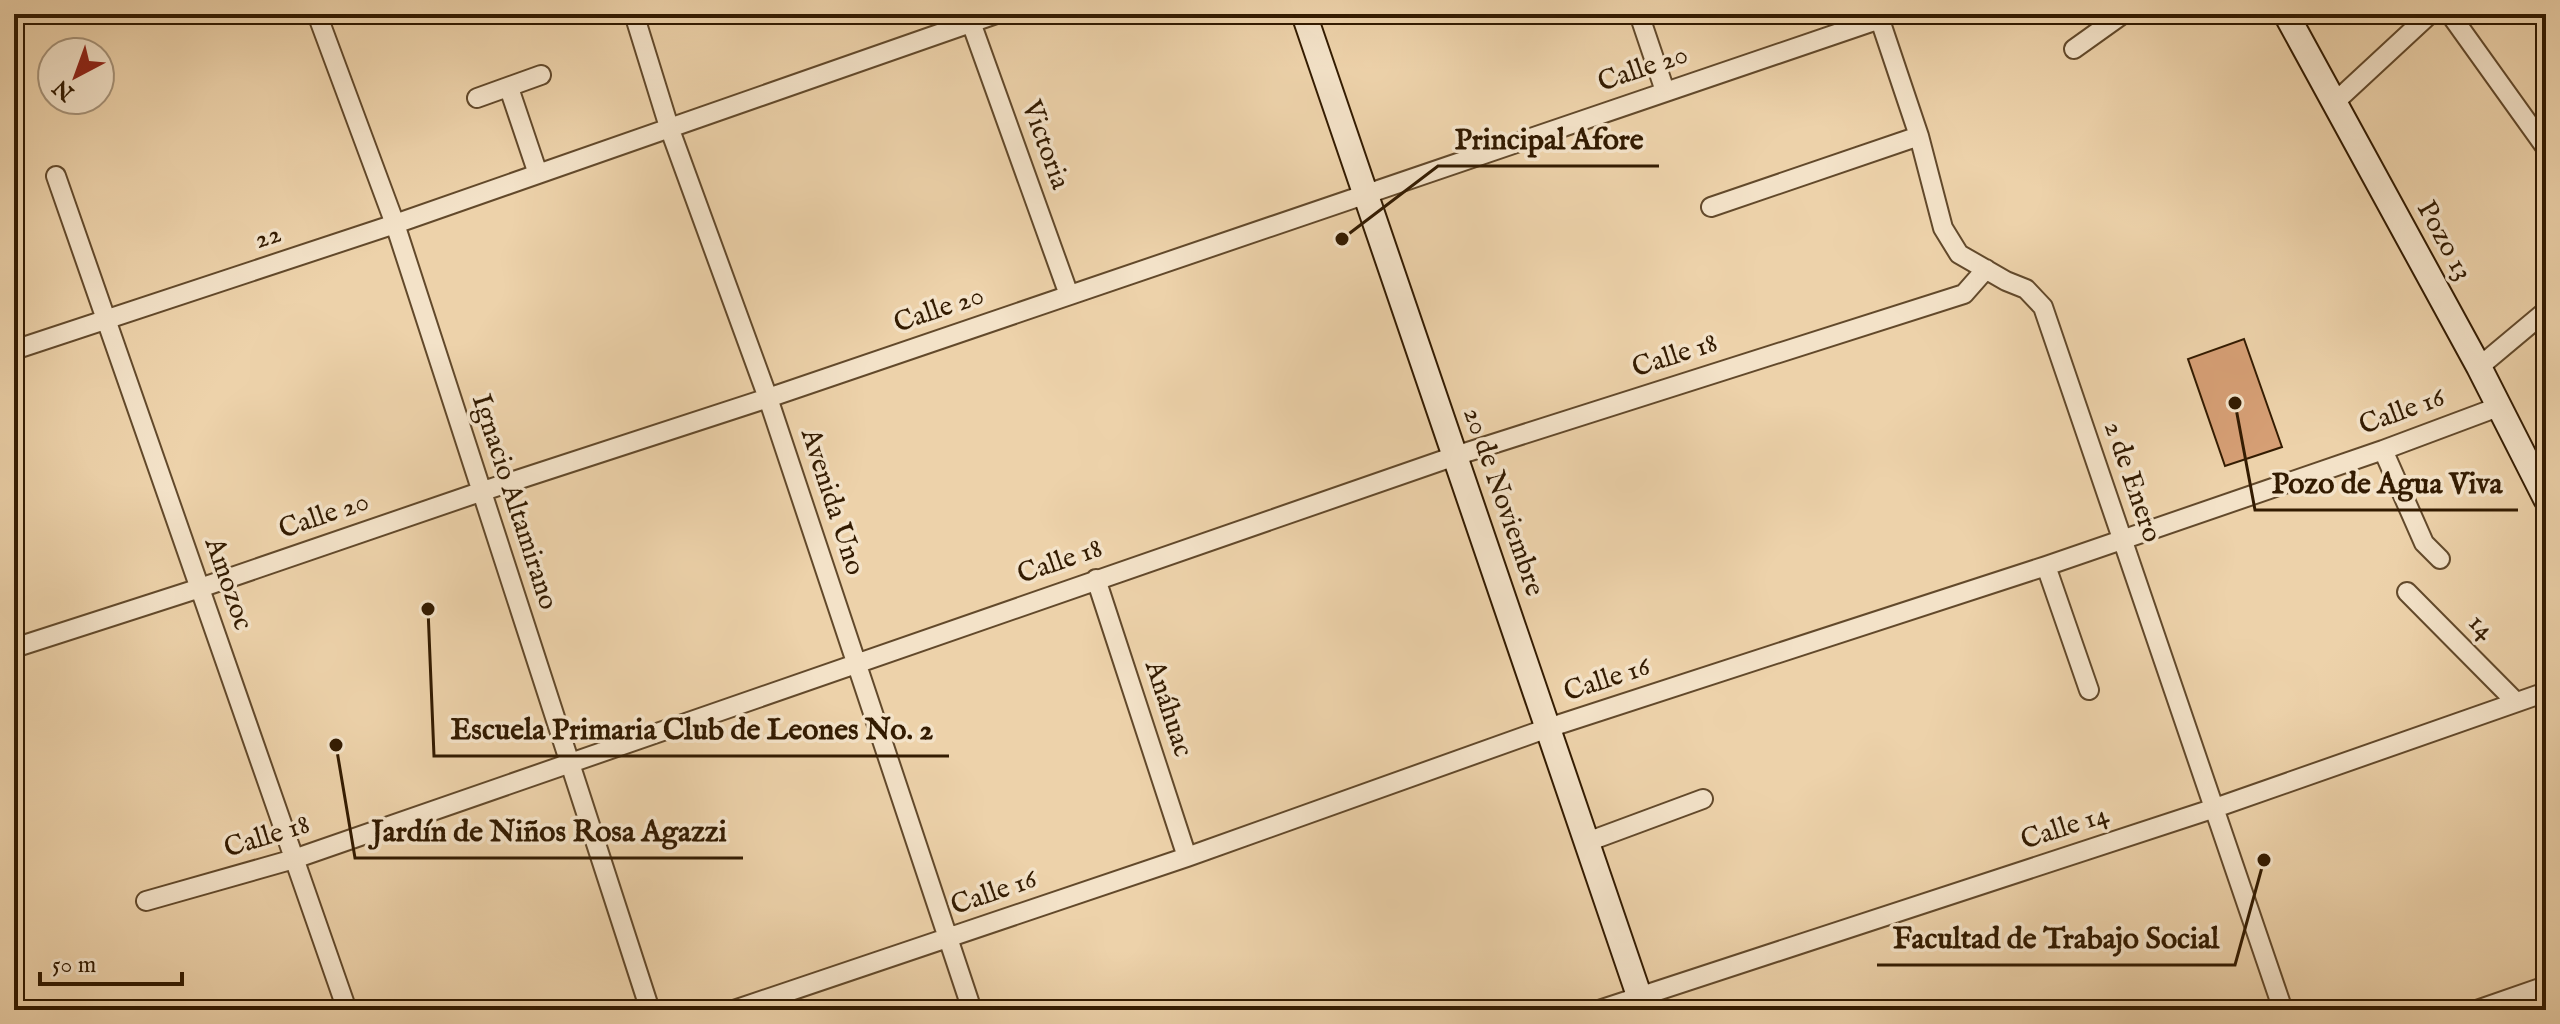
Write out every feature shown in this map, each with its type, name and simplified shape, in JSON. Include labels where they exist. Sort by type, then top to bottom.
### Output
[{"type":"main road","name":"20 de Noviembre","points":[[1304,14],[1642,1003]]},
{"type":"main road","name":"Pozo 13","points":[[2286,14],[2479,367],[2546,499]]},
{"type":"street","name":"Ignacio Altamirano","points":[[317,14],[395,224],[650,1010]]},
{"type":"street","name":"Avenida Uno","points":[[634,14],[669,127],[768,398],[972,1010]]},
{"type":"street","name":"22","points":[[14,350],[395,224],[970,18],[996,14]]},
{"type":"street","points":[[1639,14],[1665,91]]},
{"type":"street","points":[[2074,49],[2123,14]]},
{"type":"street","points":[[2334,103],[2430,14]]},
{"type":"street","points":[[2450,14],[2546,148]]},
{"type":"street","name":"Calle 20","points":[[14,648],[768,398],[1879,16]]},
{"type":"street","name":"2 de Enero","points":[[1879,16],[1919,136],[1943,228],[1959,254],[2026,289],[2043,307],[2283,1010]]},
{"type":"street","name":"Victoria","points":[[970,18],[1069,295]]},
{"type":"street","points":[[477,98],[541,75]]},
{"type":"street","points":[[509,88],[538,174]]},
{"type":"street","points":[[1711,207],[1919,136]]},
{"type":"street","name":"Amozoc","points":[[56,176],[347,1010]]},
{"type":"street","name":"Calle 18","points":[[146,901],[294,859],[571,765],[855,663],[1455,456],[1964,294],[1986,269]]},
{"type":"street","points":[[2479,367],[2546,311]]},
{"type":"street","name":"Calle 16","points":[[734,1010],[1187,857],[1548,728],[2046,566],[2383,450],[2498,407]]},
{"type":"street","points":[[2383,450],[2424,543],[2440,559]]},
{"type":"street","points":[[2046,566],[2089,690]]},
{"type":"street","name":"Anáhuac","points":[[1096,579],[1187,857]]},
{"type":"street","name":"14","points":[[2407,592],[2516,702]]},
{"type":"street","name":"Calle 14","points":[[1599,1010],[1642,1003],[2546,692]]},
{"type":"street","points":[[1587,842],[1703,799]]},
{"type":"street","points":[[2477,1010],[2546,986]]},
{"type":"building","points":[[2244,339],[2282,447],[2225,466],[2188,359]]},
{"type":"place","name":"Principal Afore","points":[[1342,239]]},
{"type":"place","name":"Pozo de Agua Viva","points":[[2235,403]]},
{"type":"place","name":"Escuela Primaria Club de Leones No. 2","points":[[428,609]]},
{"type":"place","name":"Jardín de Niños Rosa Agazzi","points":[[336,745]]},
{"type":"place","name":"Facultad de Trabajo Social","points":[[2264,860]]}]
